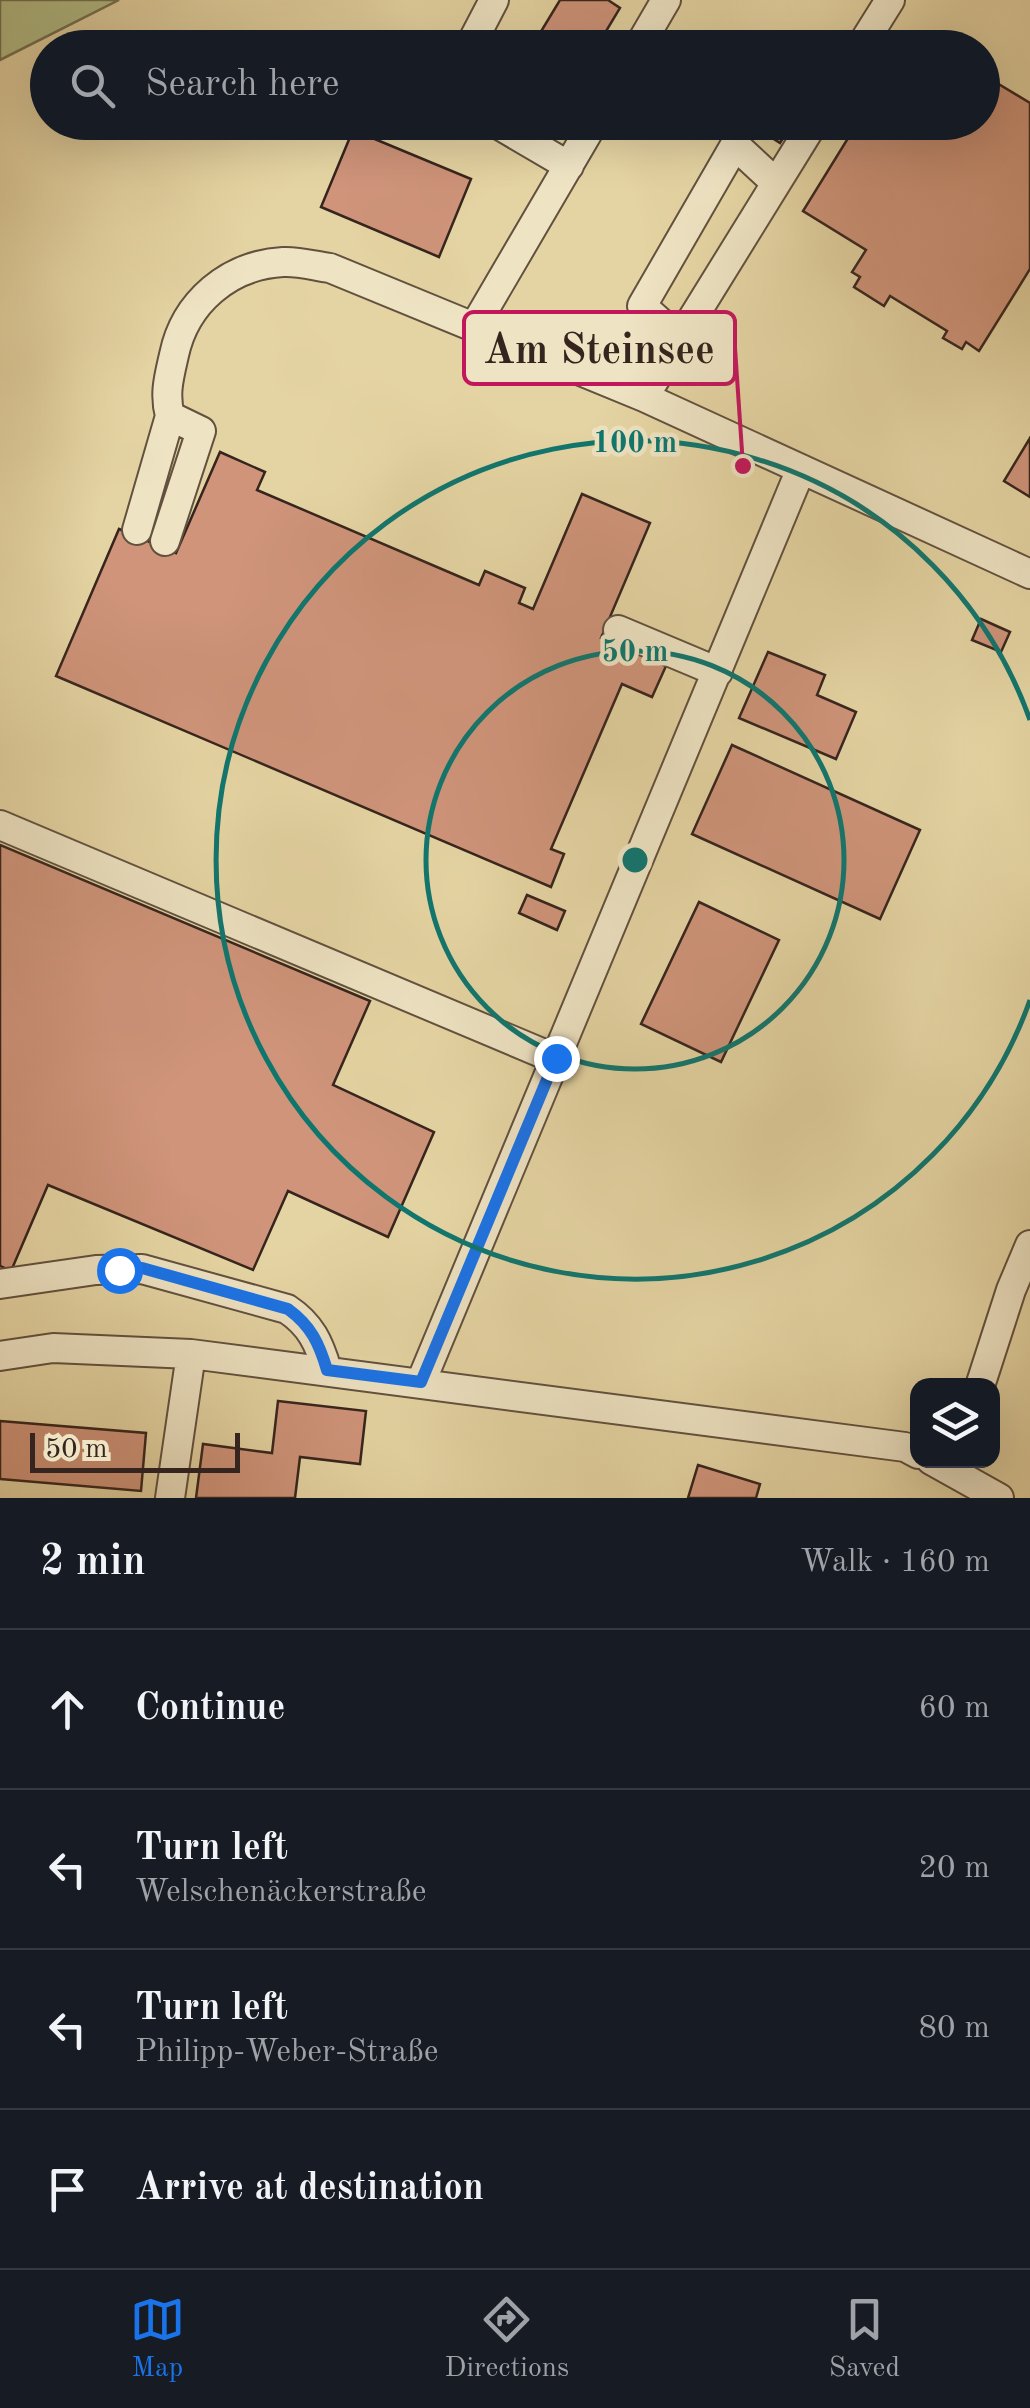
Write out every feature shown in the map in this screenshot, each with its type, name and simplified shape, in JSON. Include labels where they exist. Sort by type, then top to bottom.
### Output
[{"type":"street","points":[[478,30],[494,0]]},
{"type":"street","points":[[648,30],[666,0]]},
{"type":"street","points":[[871,30],[890,0]]},
{"type":"street","points":[[524,140],[568,166]]},
{"type":"street","points":[[474,327],[583,140]]},
{"type":"street","points":[[644,398],[803,140]]},
{"type":"street","points":[[680,340],[642,306],[734,145],[776,183]]},
{"type":"street","points":[[137,530],[168,406],[176,346],[194,308],[218,281],[284,262],[330,268],[644,398],[1030,574]]},
{"type":"street","points":[[165,541],[201,431],[168,406]]},
{"type":"street","points":[[421,1382],[801,469]]},
{"type":"street","points":[[618,630],[718,672]]},
{"type":"street","points":[[0,825],[556,1058]]},
{"type":"street","points":[[983,1378],[1011,1290],[1030,1246]]},
{"type":"street","points":[[0,1284],[96,1270],[142,1268],[288,1309],[306,1322],[319,1344],[327,1370]]},
{"type":"street","points":[[0,1356],[54,1348],[191,1354],[910,1450]]},
{"type":"street","points":[[170,1498],[191,1354]]},
{"type":"street","points":[[956,1478],[999,1498]]},
{"type":"green space","points":[[0,0],[119,0],[60,30],[30,30],[30,45],[0,60]]},
{"type":"building","points":[[560,0],[608,0],[620,8],[607,30],[542,30]]},
{"type":"building","points":[[1000,85],[1030,103],[1030,269],[979,351],[966,342],[962,349],[943,338],[947,331],[890,296],[884,306],[854,287],[860,277],[852,272],[866,250],[803,211],[847,140],[1000,140]]},
{"type":"building","points":[[349,140],[377,140],[471,179],[439,257],[321,207]]},
{"type":"building","points":[[1030,438],[1030,497],[1004,481]]},
{"type":"building","points":[[220,452],[265,472],[257,490],[479,585],[485,571],[525,588],[519,603],[533,609],[582,494],[650,523],[601,638],[666,666],[652,697],[622,684],[551,849],[564,854],[551,887],[56,676],[119,529],[176,553]]},
{"type":"building","points":[[981,619],[1010,632],[1001,652],[972,640]]},
{"type":"building","points":[[768,652],[825,675],[817,695],[856,712],[836,759],[739,718]]},
{"type":"building","points":[[732,745],[920,830],[880,919],[692,834]]},
{"type":"building","points":[[0,845],[370,1001],[333,1085],[434,1132],[388,1237],[288,1191],[253,1270],[48,1185],[11,1271],[0,1266]]},
{"type":"building","points":[[527,895],[565,911],[557,930],[519,913]]},
{"type":"building","points":[[699,902],[779,940],[721,1062],[641,1024]]},
{"type":"building","points":[[278,1401],[366,1411],[360,1464],[300,1457],[295,1498],[196,1498],[203,1444],[272,1453]]},
{"type":"building","points":[[0,1421],[146,1433],[141,1491],[0,1479]]},
{"type":"building","points":[[698,1465],[760,1484],[756,1498],[688,1498]]},
{"type":"place","name":"Am Steinsee","points":[[743,466]]},
{"type":"route","points":[[119,1270],[142,1268],[288,1309],[306,1322],[319,1344],[327,1370],[421,1382],[556,1058]]}]
